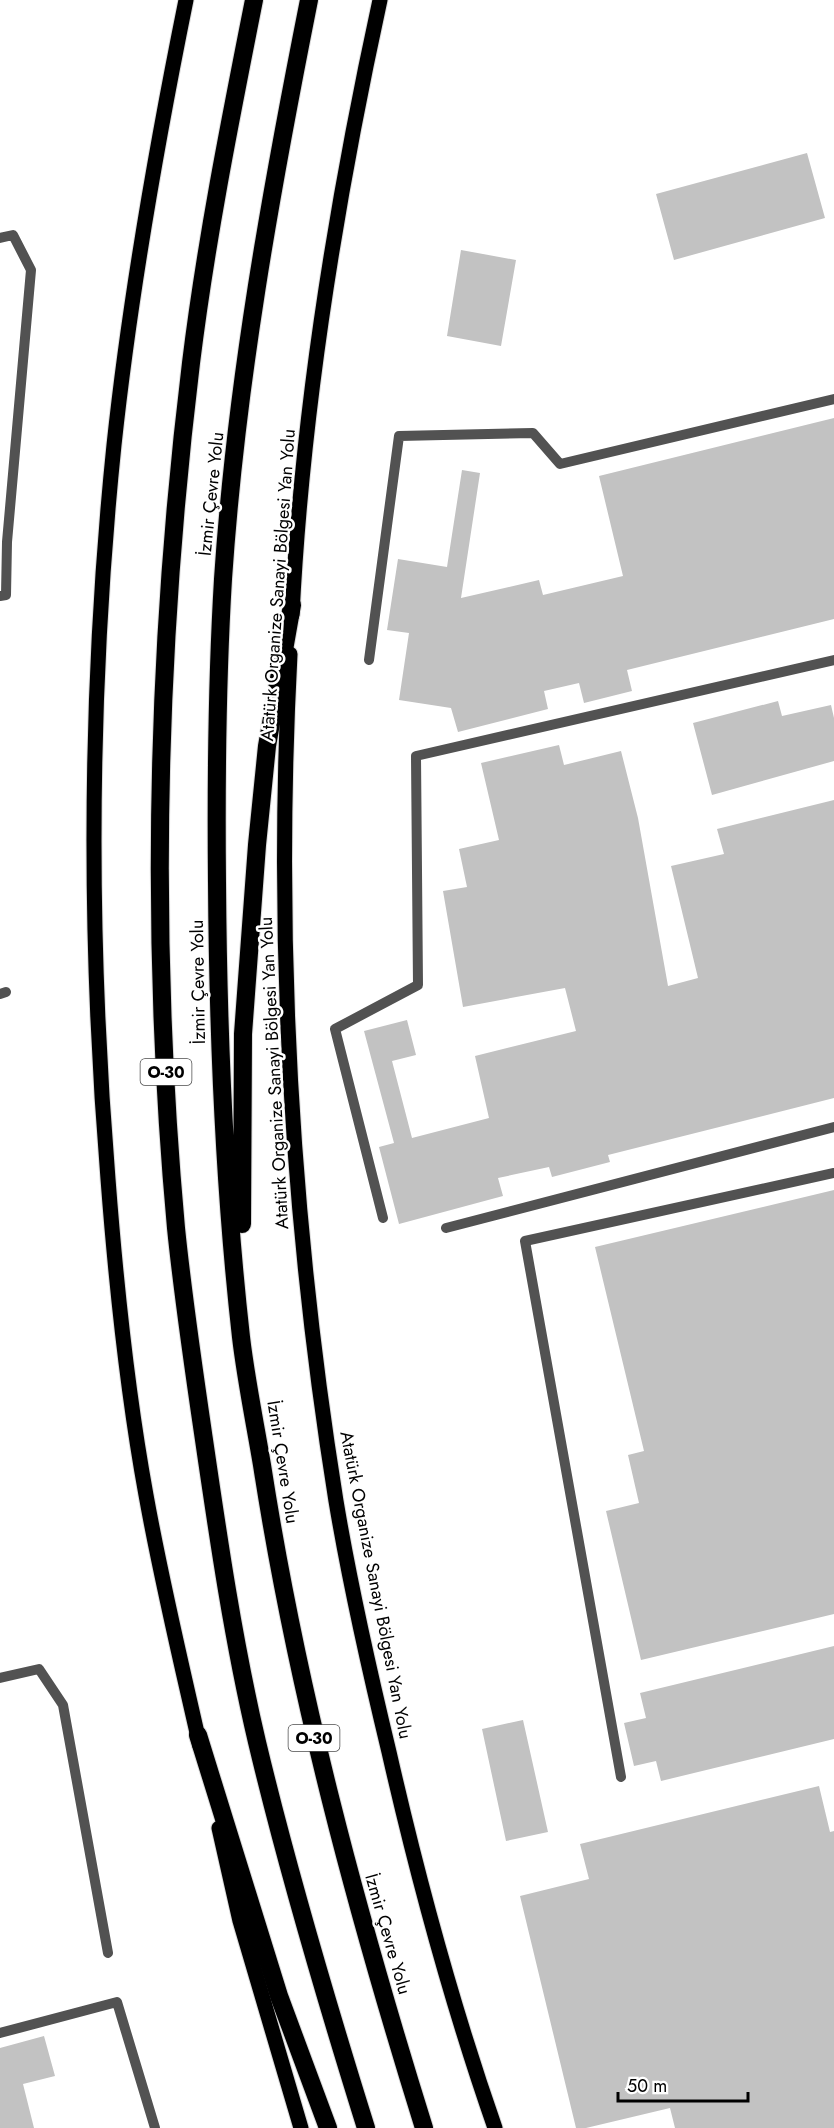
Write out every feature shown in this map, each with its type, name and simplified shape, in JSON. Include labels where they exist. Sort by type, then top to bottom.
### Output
[{"type":"highway","name":"İzmir Çevre Yolu","points":[[254,0],[215,200],[194,340],[171,574],[162,768],[161,935],[167,1109],[176,1231],[220,1555],[256,1738],[287,1862],[318,1976],[366,2128]]},
{"type":"highway","name":"İzmir Çevre Yolu","points":[[309,0],[268,208],[246,366],[223,578],[216,759],[219,1020],[242,1340],[270,1519],[311,1725],[373,1964],[424,2128]]},
{"type":"highway","points":[[242,1340],[243,1034],[267,746],[292,605]]},
{"type":"highway","points":[[198,1735],[279,1996],[328,2128]]},
{"type":"main road","points":[[186,0],[150,179],[114,447],[94,756],[93,933],[101,1095],[127,1365],[146,1494],[240,1922],[301,2128]]},
{"type":"main road","name":"Atatürk Organize Sanayi Bölgesi Yan Yolu","points":[[380,0],[325,296],[305,447],[292,605],[285,742],[285,972],[296,1176],[313,1342],[336,1505],[372,1678],[438,1950],[495,2128]]},
{"type":"lane","points":[[0,238],[13,235],[31,270],[7,542],[6,595],[0,596]]},
{"type":"lane","points":[[369,660],[399,436],[533,433],[560,464],[834,399]]},
{"type":"lane","points":[[383,1218],[335,1029],[418,985],[416,756],[834,660]]},
{"type":"lane","points":[[446,1227],[834,1127]]},
{"type":"lane","points":[[621,1777],[525,1241],[834,1173]]},
{"type":"lane","points":[[0,1678],[39,1669],[63,1705],[108,1953]]},
{"type":"lane","points":[[0,2034],[117,2002],[155,2128]]},
{"type":"building","points":[[807,153],[825,218],[674,260],[656,194]]},
{"type":"building","points":[[461,250],[516,260],[501,346],[447,336]]},
{"type":"building","points":[[834,418],[834,619],[627,670],[632,691],[584,703],[579,683],[544,691],[548,709],[458,732],[451,708],[399,700],[409,633],[387,630],[398,559],[447,567],[462,470],[480,473],[461,598],[539,580],[543,595],[623,576],[599,476]]},
{"type":"building","points":[[778,701],[782,716],[831,705],[834,718],[834,761],[712,795],[693,723]]},
{"type":"building","points":[[559,745],[564,765],[621,751],[638,818],[668,986],[698,978],[671,866],[724,854],[717,829],[834,800],[834,1098],[608,1155],[610,1162],[552,1177],[549,1167],[498,1178],[503,1196],[399,1224],[379,1147],[394,1143],[364,1031],[407,1020],[416,1055],[392,1061],[412,1138],[489,1118],[475,1056],[576,1031],[565,988],[463,1007],[443,891],[467,887],[459,849],[499,840],[481,763]]},
{"type":"building","points":[[834,1190],[834,1614],[641,1660],[606,1511],[639,1503],[628,1455],[644,1451],[595,1247]]},
{"type":"building","points":[[834,1646],[834,1739],[661,1781],[656,1761],[634,1766],[624,1723],[646,1718],[640,1693]]},
{"type":"building","points":[[523,1720],[548,1832],[506,1841],[482,1729]]},
{"type":"building","points":[[819,1786],[830,1832],[834,1831],[834,2128],[675,2128],[670,2108],[586,2128],[576,2128],[520,1896],[589,1879],[580,1844]]},
{"type":"building","points":[[44,2036],[55,2076],[23,2084],[34,2128],[0,2128],[0,2048]]}]
